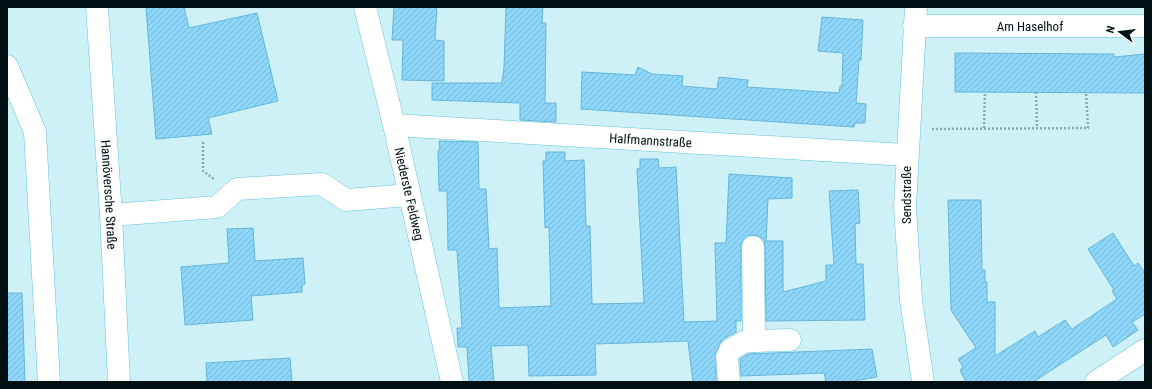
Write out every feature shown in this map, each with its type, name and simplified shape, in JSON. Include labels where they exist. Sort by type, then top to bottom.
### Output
[{"type":"street","name":"Hannöversche Straße","points":[[98,7],[111,215],[119,382]]},
{"type":"street","name":"Niederste Feldweg","points":[[365,7],[394,125],[452,382]]},
{"type":"street","name":"Am Haselhof","points":[[915,17],[1145,26]]},
{"type":"street","name":"Sendstraße","points":[[915,17],[906,155],[905,207],[911,300],[923,382]]},
{"type":"street","points":[[7,66],[35,132],[49,382]]},
{"type":"street","name":"Halfmannstraße","points":[[394,125],[906,155]]},
{"type":"street","points":[[111,215],[217,207],[237,189],[322,184],[346,200],[409,195]]},
{"type":"street","points":[[753,247],[754,341]]},
{"type":"street","points":[[729,382],[727,357],[730,350],[744,342],[790,340]]},
{"type":"street","points":[[1096,382],[1145,350]]},
{"type":"path","points":[[984,128],[985,92]]},
{"type":"path","points":[[1036,92],[1036,128]]},
{"type":"path","points":[[938,129],[1088,128],[1086,92]]},
{"type":"building","points":[[146,7],[184,7],[189,28],[257,13],[278,101],[208,118],[212,134],[156,139]]},
{"type":"building","points":[[394,7],[437,7],[435,40],[444,41],[444,81],[402,80],[403,40],[392,40]]},
{"type":"building","points":[[506,7],[543,7],[542,23],[546,23],[545,103],[556,103],[556,122],[520,120],[520,103],[432,100],[432,83],[502,83]]},
{"type":"building","points":[[822,17],[863,20],[861,60],[859,60],[856,103],[866,104],[865,123],[855,123],[854,127],[581,109],[582,72],[635,75],[638,67],[652,74],[683,76],[682,86],[717,89],[719,77],[748,80],[747,87],[839,93],[840,86],[842,86],[843,53],[818,51]]},
{"type":"building","points":[[955,53],[1114,54],[1114,57],[1145,54],[1145,93],[955,92]]},
{"type":"building","points":[[439,141],[478,142],[479,189],[486,189],[489,249],[497,248],[499,308],[551,306],[549,227],[545,228],[543,161],[546,161],[546,152],[565,152],[565,161],[584,160],[586,226],[590,226],[592,304],[644,303],[637,169],[640,168],[640,159],[658,159],[659,168],[676,167],[684,322],[717,321],[715,243],[726,243],[729,174],[792,178],[792,198],[768,199],[766,241],[783,241],[783,292],[826,281],[826,265],[834,265],[829,191],[858,190],[860,223],[855,224],[856,264],[863,264],[865,320],[766,321],[765,246],[764,240],[759,236],[752,235],[746,236],[742,241],[741,247],[741,321],[736,321],[736,332],[723,339],[716,352],[716,382],[693,382],[688,341],[595,344],[596,375],[529,376],[528,345],[491,346],[494,382],[469,382],[467,347],[458,347],[457,328],[462,328],[457,250],[448,250],[447,191],[439,191]]},
{"type":"building","points":[[948,200],[981,200],[982,270],[985,270],[985,282],[987,282],[987,302],[995,302],[995,356],[1035,331],[1038,337],[1065,320],[1072,329],[1117,299],[1112,291],[1114,290],[1088,249],[1113,233],[1134,266],[1138,263],[1145,273],[1145,314],[1132,322],[1138,330],[1113,347],[1106,335],[1033,382],[966,382],[960,370],[963,367],[958,359],[976,348],[951,310]]},
{"type":"building","points":[[253,228],[255,261],[303,258],[305,284],[302,285],[302,292],[251,296],[253,320],[185,325],[181,267],[229,263],[227,229]]},
{"type":"building","points":[[7,293],[22,293],[25,382],[7,382]]},
{"type":"building","points":[[872,349],[877,377],[849,382],[826,382],[824,373],[741,376],[740,359],[748,354]]},
{"type":"building","points":[[290,358],[292,382],[207,382],[206,363]]}]
